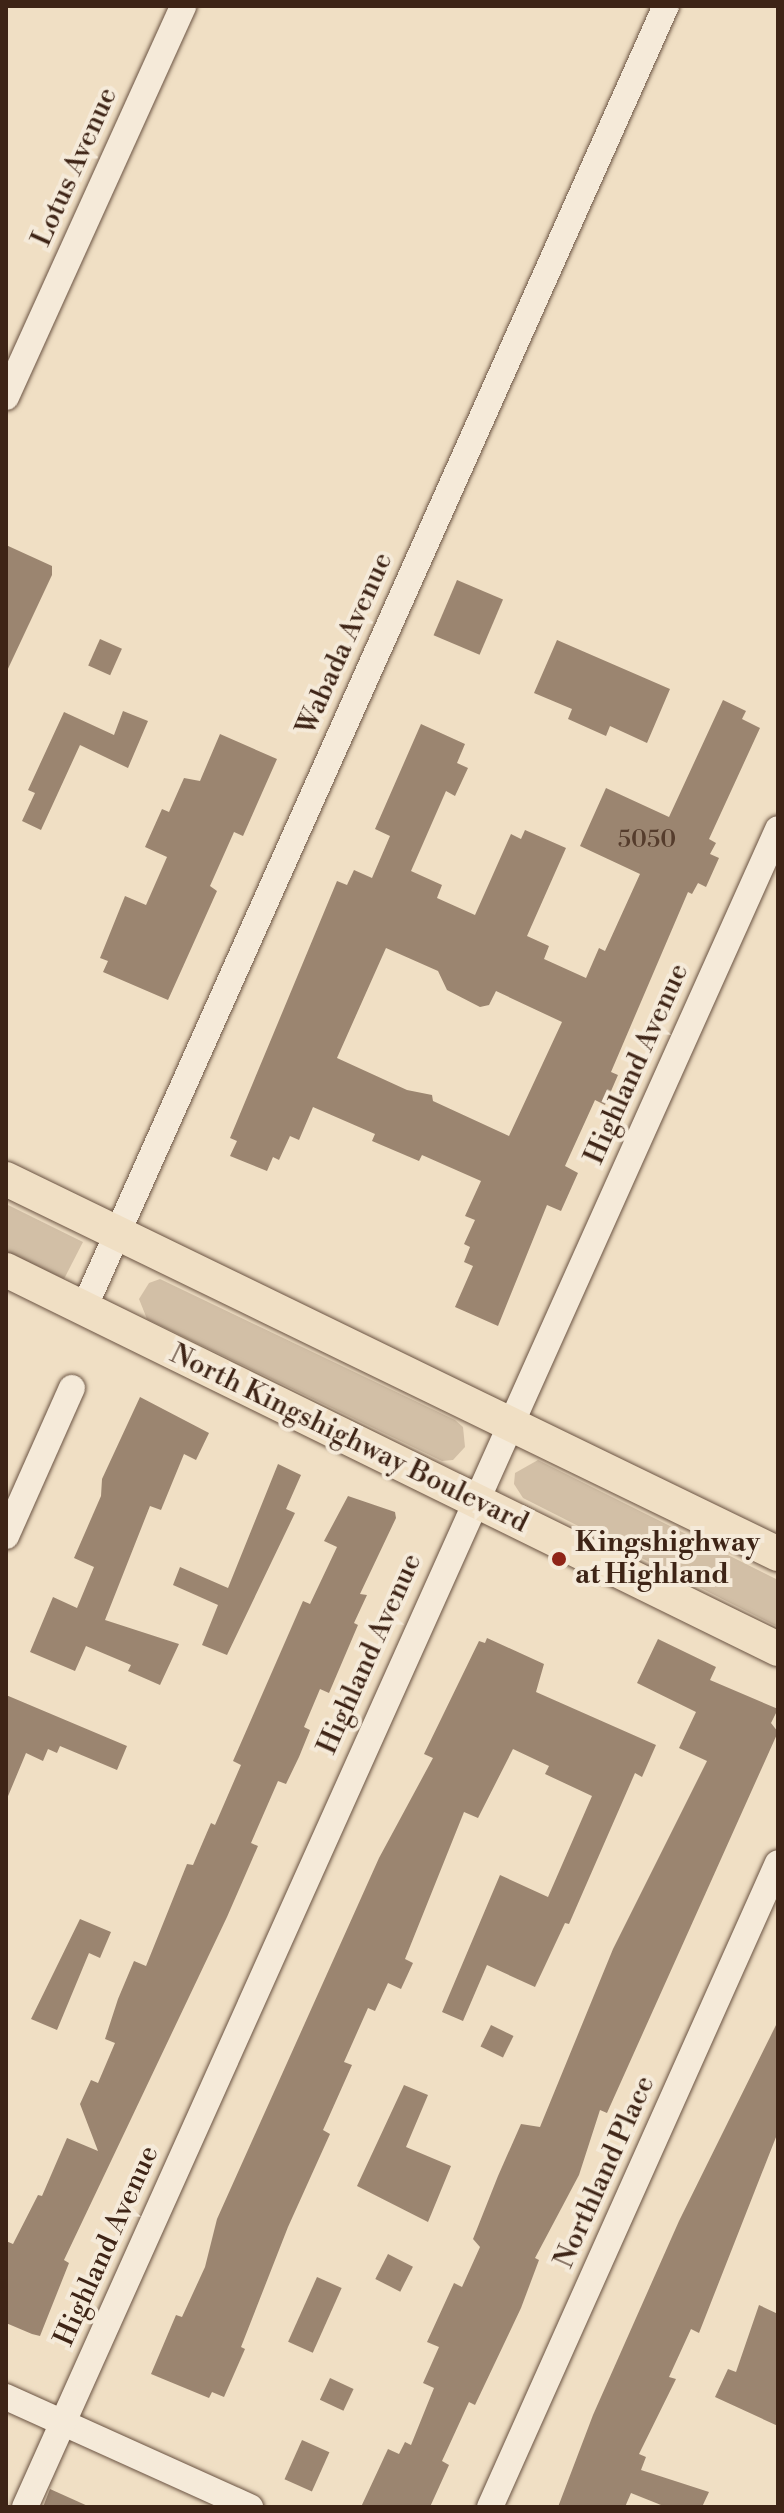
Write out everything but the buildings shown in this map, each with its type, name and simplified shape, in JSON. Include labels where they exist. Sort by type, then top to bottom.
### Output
[{"type":"main road","points":[[6,1179],[778,1554]]},
{"type":"main road","name":"North Kingshighway Boulevard","points":[[6,1270],[778,1649]]},
{"type":"street","name":"Lotus Avenue","points":[[6,397],[183,6]]},
{"type":"street","name":"Wabada Avenue","points":[[84,1308],[666,6]]},
{"type":"street","name":"Highland Avenue","points":[[25,2507],[473,1501],[778,829]]},
{"type":"street","points":[[6,1536],[72,1388]]},
{"type":"street","name":"Northland Place","points":[[490,2507],[778,1863]]},
{"type":"street","points":[[6,2397],[250,2507]]},
{"type":"shaded area","points":[[6,1204],[83,1242],[64,1279],[6,1251]]},
{"type":"shaded area","points":[[160,1279],[455,1420],[463,1427],[465,1447],[453,1460],[442,1461],[147,1319],[139,1299],[149,1283]]},
{"type":"shaded area","points":[[538,1460],[778,1580],[778,1627],[523,1498],[514,1484],[515,1473]]},
{"type":"place","name":"Kingshighway at Highland","points":[[559,1559]]}]
